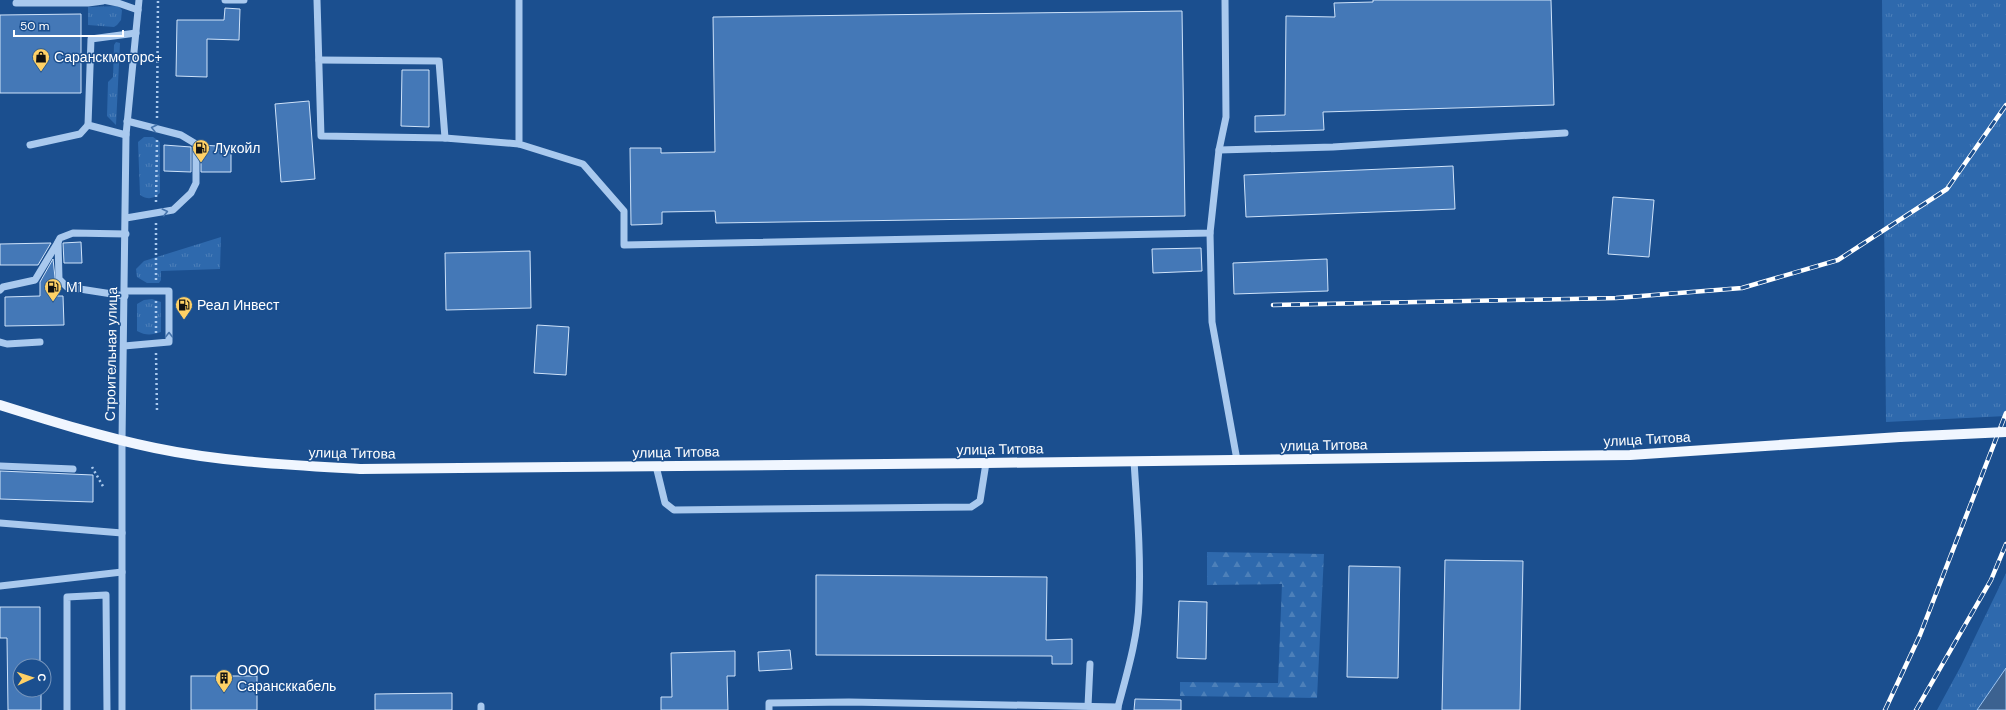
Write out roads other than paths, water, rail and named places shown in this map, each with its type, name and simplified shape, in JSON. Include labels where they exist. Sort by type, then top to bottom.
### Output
[{"type":"main road","name":"улица Титова","points":[[0,405],[122,441],[157,448],[231,460],[295,466],[360,469],[1630,455],[1900,437],[2006,432]]},
{"type":"street","points":[[16,4],[88,3],[103,0],[118,3],[138,10]]},
{"type":"street","name":"Строительная улица","points":[[122,710],[122,441],[126,234],[126,135],[139,0]]},
{"type":"street","points":[[224,0],[244,0]]},
{"type":"street","points":[[317,0],[321,136],[445,138],[519,144],[582,164],[624,210],[624,245],[1210,233]]},
{"type":"street","points":[[519,0],[519,144]]},
{"type":"street","points":[[1225,0],[1226,117],[1219,150],[1210,233],[1212,322],[1237,460]]},
{"type":"street","points":[[30,145],[80,134],[88,125],[91,39],[136,33]]},
{"type":"street","points":[[319,60],[439,61],[445,138]]},
{"type":"street","points":[[126,218],[173,210],[191,194],[196,183],[196,144],[181,135],[127,121]]},
{"type":"street","points":[[88,125],[126,135]]},
{"type":"street","points":[[1219,150],[1333,147],[1564,133]]},
{"type":"street","points":[[0,290],[3,287],[35,280],[60,238],[73,233],[126,234]]},
{"type":"street","points":[[58,242],[59,279],[67,287],[125,293],[169,291],[169,342],[124,346]]},
{"type":"street","points":[[0,342],[7,344],[40,342]]},
{"type":"street","points":[[769,710],[769,703],[849,702],[1088,706],[1118,708],[1132,652],[1140,603],[1139,547],[1134,461]]},
{"type":"street","points":[[656,466],[665,503],[674,510],[682,510],[971,507],[980,501],[986,463]]},
{"type":"street","points":[[0,466],[73,469]]},
{"type":"street","points":[[0,523],[122,533]]},
{"type":"street","points":[[0,586],[122,572]]},
{"type":"street","points":[[67,710],[68,597],[106,595],[107,710]]},
{"type":"street","points":[[1088,706],[1090,664]]},
{"type":"railway","points":[[1273,305],[1616,298],[1742,288],[1838,260],[1947,189],[2006,105]]},
{"type":"railway","points":[[1885,710],[1920,635],[2006,413]]},
{"type":"railway","points":[[1916,710],[1991,580],[2006,544]]},
{"type":"place","name":"Саранскмоторс+","points":[[41,72]]},
{"type":"place","name":"Лукойл","points":[[201,163]]},
{"type":"place","name":"М1","points":[[53,302]]},
{"type":"place","name":"Реал Инвест","points":[[184,320]]},
{"type":"place","name":"ООО Сарансккабель","points":[[224,693]]}]
